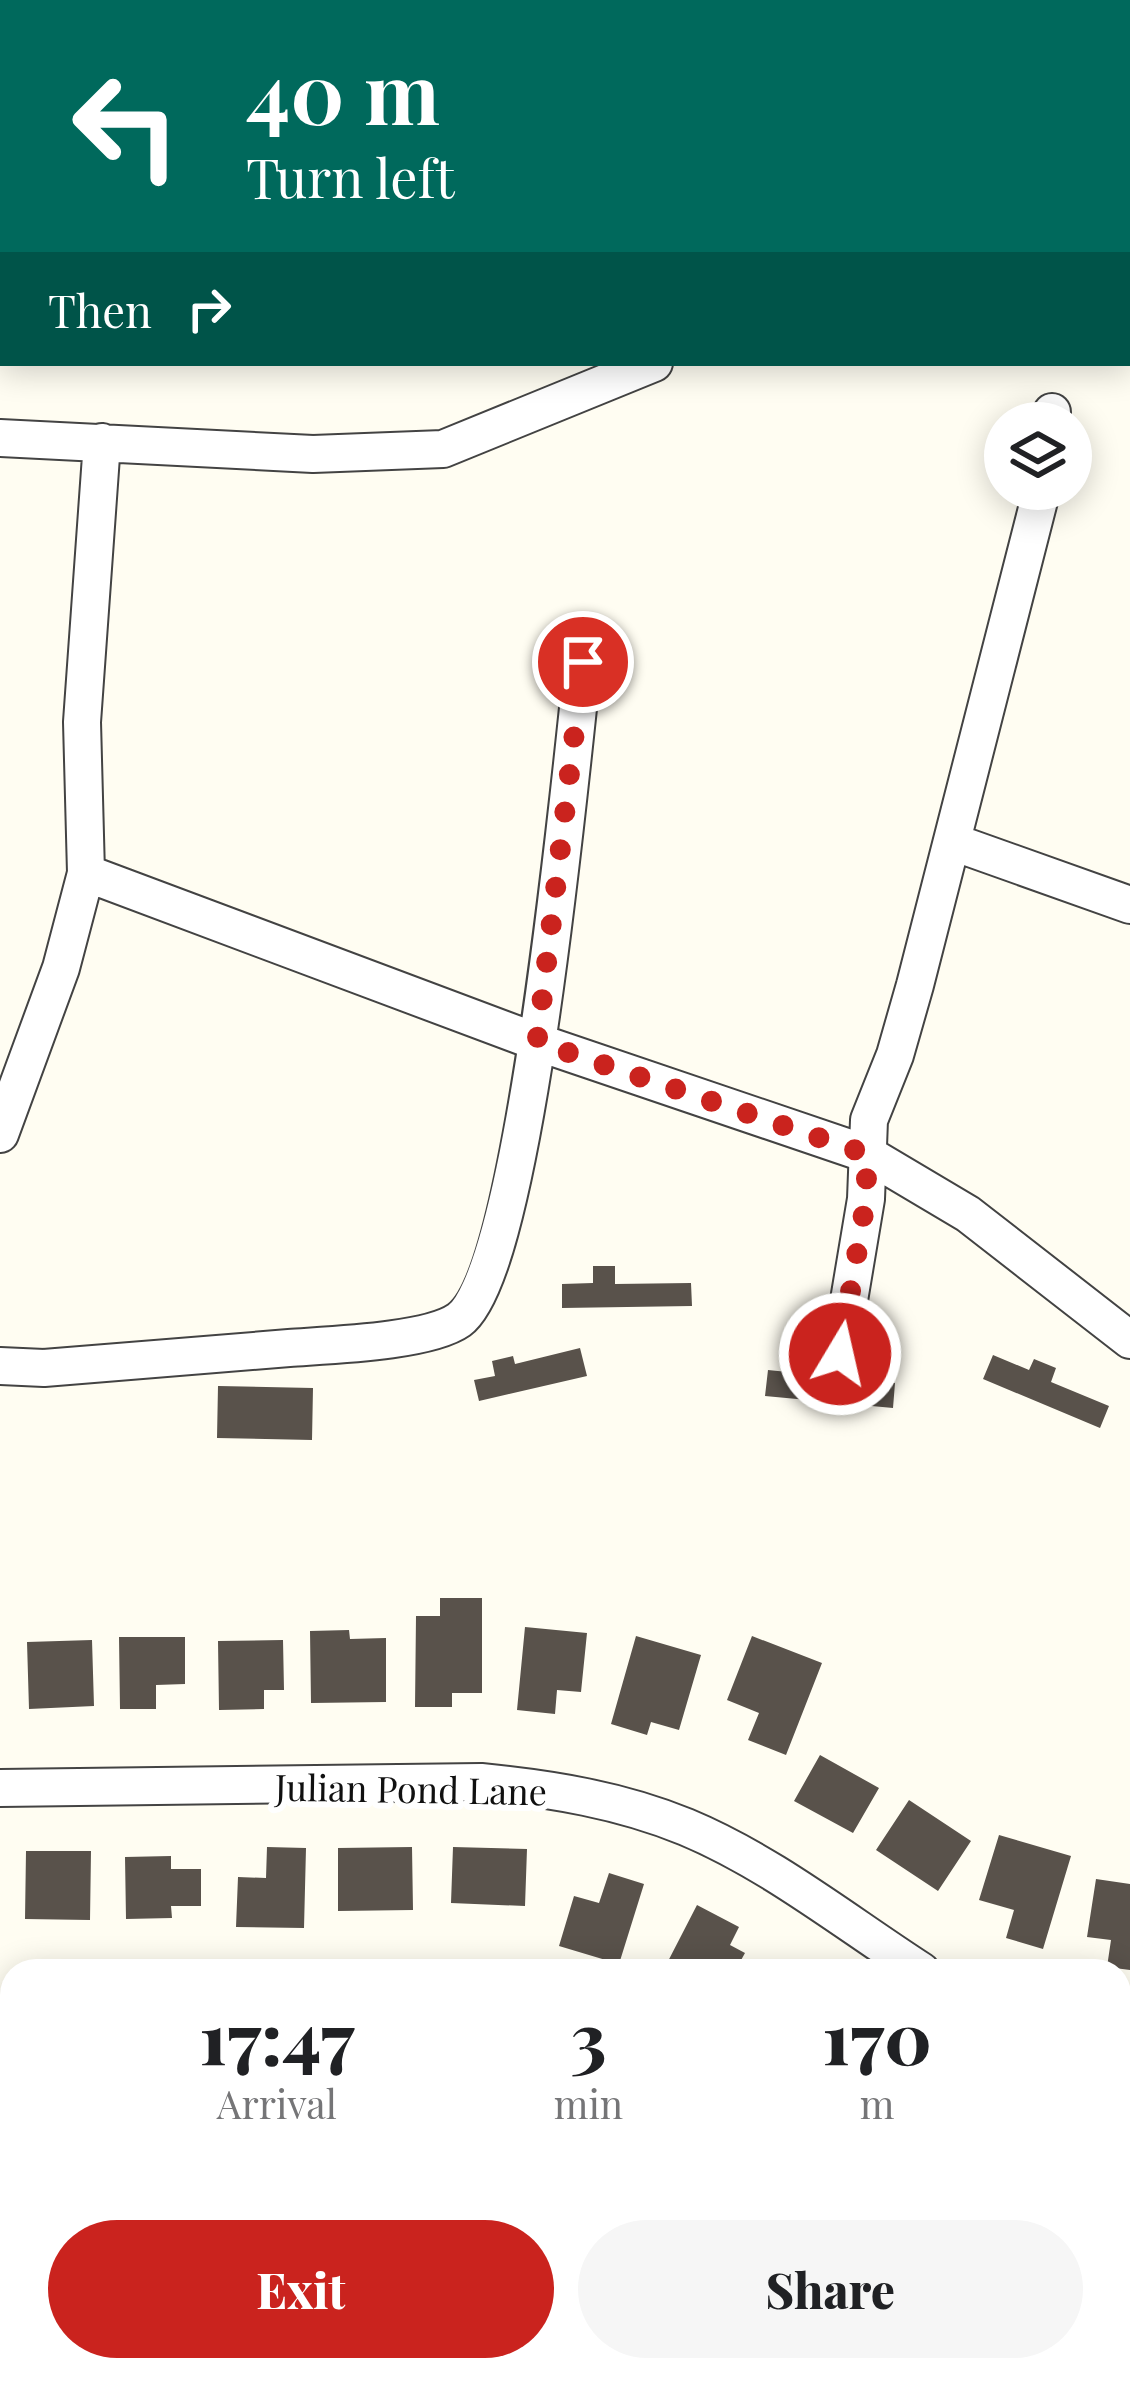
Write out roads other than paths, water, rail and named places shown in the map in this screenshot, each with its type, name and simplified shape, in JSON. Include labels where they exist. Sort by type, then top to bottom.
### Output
[{"type":"street","points":[[0,438],[313,454],[442,449],[647,366]]},
{"type":"street","points":[[0,1134],[61,968],[86,873],[82,722],[102,442]]},
{"type":"street","points":[[840,1354],[866,1199],[868,1120],[895,1054],[1037,510]]},
{"type":"street","points":[[0,1366],[44,1368],[364,1342],[438,1330],[461,1319],[481,1292],[498,1246],[537,1042],[583,662]]},
{"type":"street","points":[[953,842],[1130,905]]},
{"type":"street","points":[[86,873],[537,1042],[867,1154],[968,1214],[1130,1340]]},
{"type":"street","name":"Julian Pond Lane","points":[[0,1788],[481,1782],[552,1789],[621,1804],[688,1828],[752,1860],[903,1959]]}]
